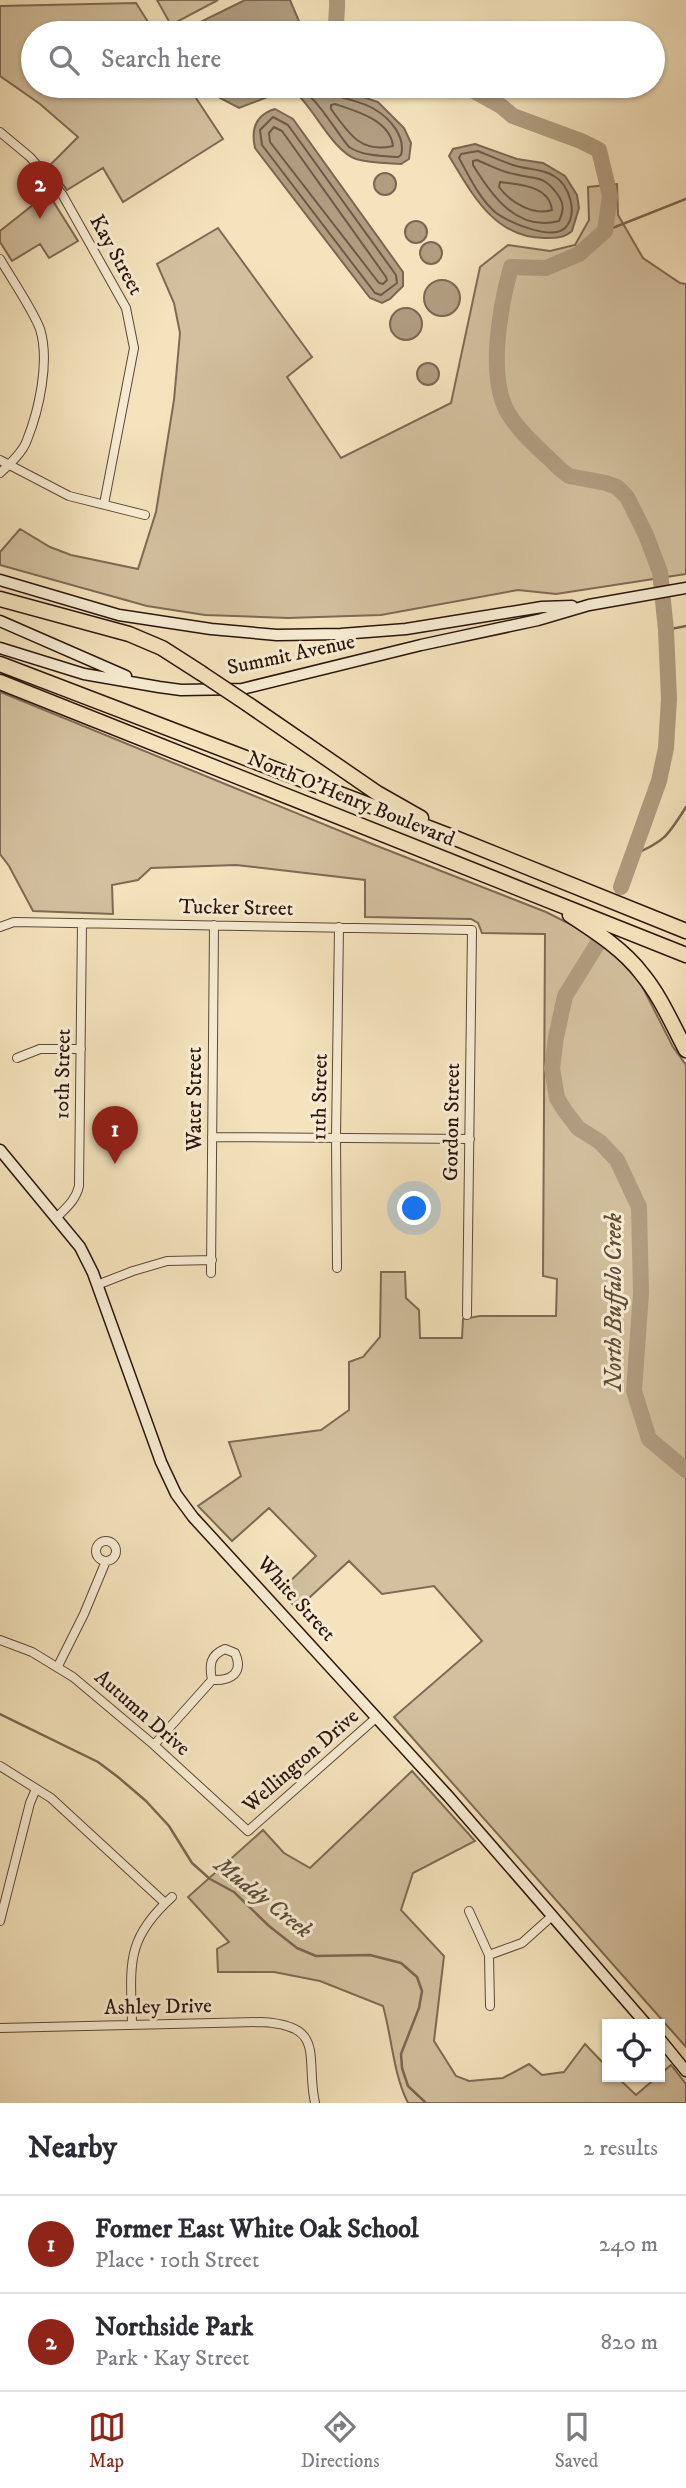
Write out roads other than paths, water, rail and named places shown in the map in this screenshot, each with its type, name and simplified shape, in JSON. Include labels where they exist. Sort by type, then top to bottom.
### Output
[{"type":"highway","points":[[0,598],[129,634],[162,648],[377,793],[455,838]]},
{"type":"highway","name":"North O'Henry Boulevard","points":[[0,664],[455,838],[686,931]]},
{"type":"highway","name":"North O'Henry Boulevard","points":[[0,683],[686,955]]},
{"type":"highway","points":[[546,899],[604,937],[641,972],[662,1002],[686,1050]]},
{"type":"main road","name":"Summit Avenue","points":[[0,580],[118,615],[211,629],[277,635],[405,629],[542,607],[589,605]]},
{"type":"main road","points":[[0,587],[38,591]]},
{"type":"main road","name":"Summit Avenue","points":[[0,648],[84,674],[159,687],[181,690],[242,689],[421,645],[538,620],[589,605],[681,589]]},
{"type":"main road","points":[[0,621],[120,674],[159,687]]},
{"type":"main road","name":"White Street","points":[[0,1150],[80,1247],[97,1285],[161,1462],[176,1494],[193,1517],[377,1717],[642,2019]]},
{"type":"main road","points":[[665,2045],[686,2071]]},
{"type":"street","name":"Kay Street","points":[[0,132],[30,157],[62,194],[126,308],[134,348],[104,504]]},
{"type":"street","points":[[0,259],[40,328],[44,355],[42,384],[27,442],[9,466],[0,473]]},
{"type":"street","points":[[0,460],[69,496],[145,515]]},
{"type":"street","name":"Tucker Street","points":[[0,928],[14,922],[472,930]]},
{"type":"street","name":"10th Street","points":[[56,1218],[77,1194],[82,923]]},
{"type":"street","name":"Water Street","points":[[211,1273],[215,925]]},
{"type":"street","name":"11th Street","points":[[337,1268],[339,927]]},
{"type":"street","name":"Gordon Street","points":[[467,1315],[472,930]]},
{"type":"street","points":[[17,1058],[40,1049],[81,1049]]},
{"type":"street","points":[[212,1138],[470,1139]]},
{"type":"street","points":[[97,1285],[167,1261],[212,1260]]},
{"type":"street","points":[[58,1666],[106,1561]]},
{"type":"street","name":"Autumn Drive","points":[[0,1640],[32,1652],[58,1666],[97,1696],[248,1831]]},
{"type":"street","points":[[154,1745],[212,1680],[234,1676],[239,1670],[235,1653],[225,1649],[216,1652],[210,1661],[212,1680]]},
{"type":"street","name":"Wellington Drive","points":[[248,1831],[377,1717]]},
{"type":"street","points":[[0,1766],[51,1798],[168,1900],[144,1928],[135,1944],[131,1959],[132,2025]]},
{"type":"street","points":[[0,1921],[30,1802],[36,1789]]},
{"type":"street","points":[[469,1911],[489,1955],[490,2006]]},
{"type":"street","points":[[489,1955],[522,1943],[551,1917]]},
{"type":"street","name":"Ashley Drive","points":[[0,2028],[286,2023],[301,2033],[309,2044],[315,2103]]},
{"type":"water","points":[[245,0],[290,0],[299,21],[202,21]]},
{"type":"water","points":[[220,98],[265,98],[239,108]]},
{"type":"water","points":[[301,98],[366,98],[378,102],[404,128],[411,143],[409,159],[401,164],[378,163],[348,155],[332,139]]},
{"type":"water","points":[[275,109],[293,119],[403,272],[403,286],[390,299],[382,303],[370,298],[255,148],[256,124],[263,115]]},
{"type":"water","points":[[475,144],[517,159],[543,163],[565,176],[577,195],[579,208],[572,231],[557,238],[546,238],[528,236],[499,223],[476,199],[449,156],[453,149]]},
{"type":"water","points":[[381,173],[389,173],[396,180],[396,188],[389,195],[381,195],[374,188],[374,180]]},
{"type":"water","points":[[412,221],[420,221],[427,228],[427,236],[420,243],[412,243],[405,236],[405,228]]},
{"type":"water","points":[[427,242],[435,242],[442,249],[442,257],[435,264],[427,264],[420,257],[420,249]]},
{"type":"water","points":[[442,280],[455,285],[460,298],[455,311],[442,316],[429,311],[424,298],[429,285]]},
{"type":"water","points":[[406,308],[417,313],[422,324],[417,335],[406,340],[395,335],[390,324],[395,313]]},
{"type":"water","points":[[424,363],[432,363],[439,370],[439,378],[432,385],[424,385],[417,378],[417,370]]},
{"type":"waterway","name":"North Buffalo Creek","points":[[336,21],[337,0]]},
{"type":"waterway","name":"North Buffalo Creek","points":[[487,98],[513,116],[599,150],[610,196],[605,231],[579,254],[546,268],[511,267],[499,323],[497,366],[504,404],[517,426],[569,476],[606,483],[617,487],[627,497],[660,572],[669,699],[666,748],[659,781],[621,887]]},
{"type":"waterway","points":[[605,231],[686,199]]},
{"type":"waterway","points":[[666,630],[686,626]]},
{"type":"waterway","points":[[633,855],[664,837],[686,807]]},
{"type":"waterway","name":"North Buffalo Creek","points":[[598,943],[565,996],[552,1068],[557,1098],[578,1128],[600,1142],[617,1160],[639,1207],[641,1293],[634,1391],[649,1439],[686,1470]]},
{"type":"waterway","name":"Muddy Creek","points":[[0,1714],[98,1762],[118,1777],[169,1826],[192,1863],[210,1879],[234,1892],[269,1926],[297,1948],[316,1956],[370,1955],[401,1963],[417,1977],[422,1991],[419,2008],[401,2054],[408,2086],[426,2103]]},
{"type":"place","name":"Northside Park","points":[[40,219]]},
{"type":"place","name":"Former East White Oak School","points":[[115,1164]]}]
